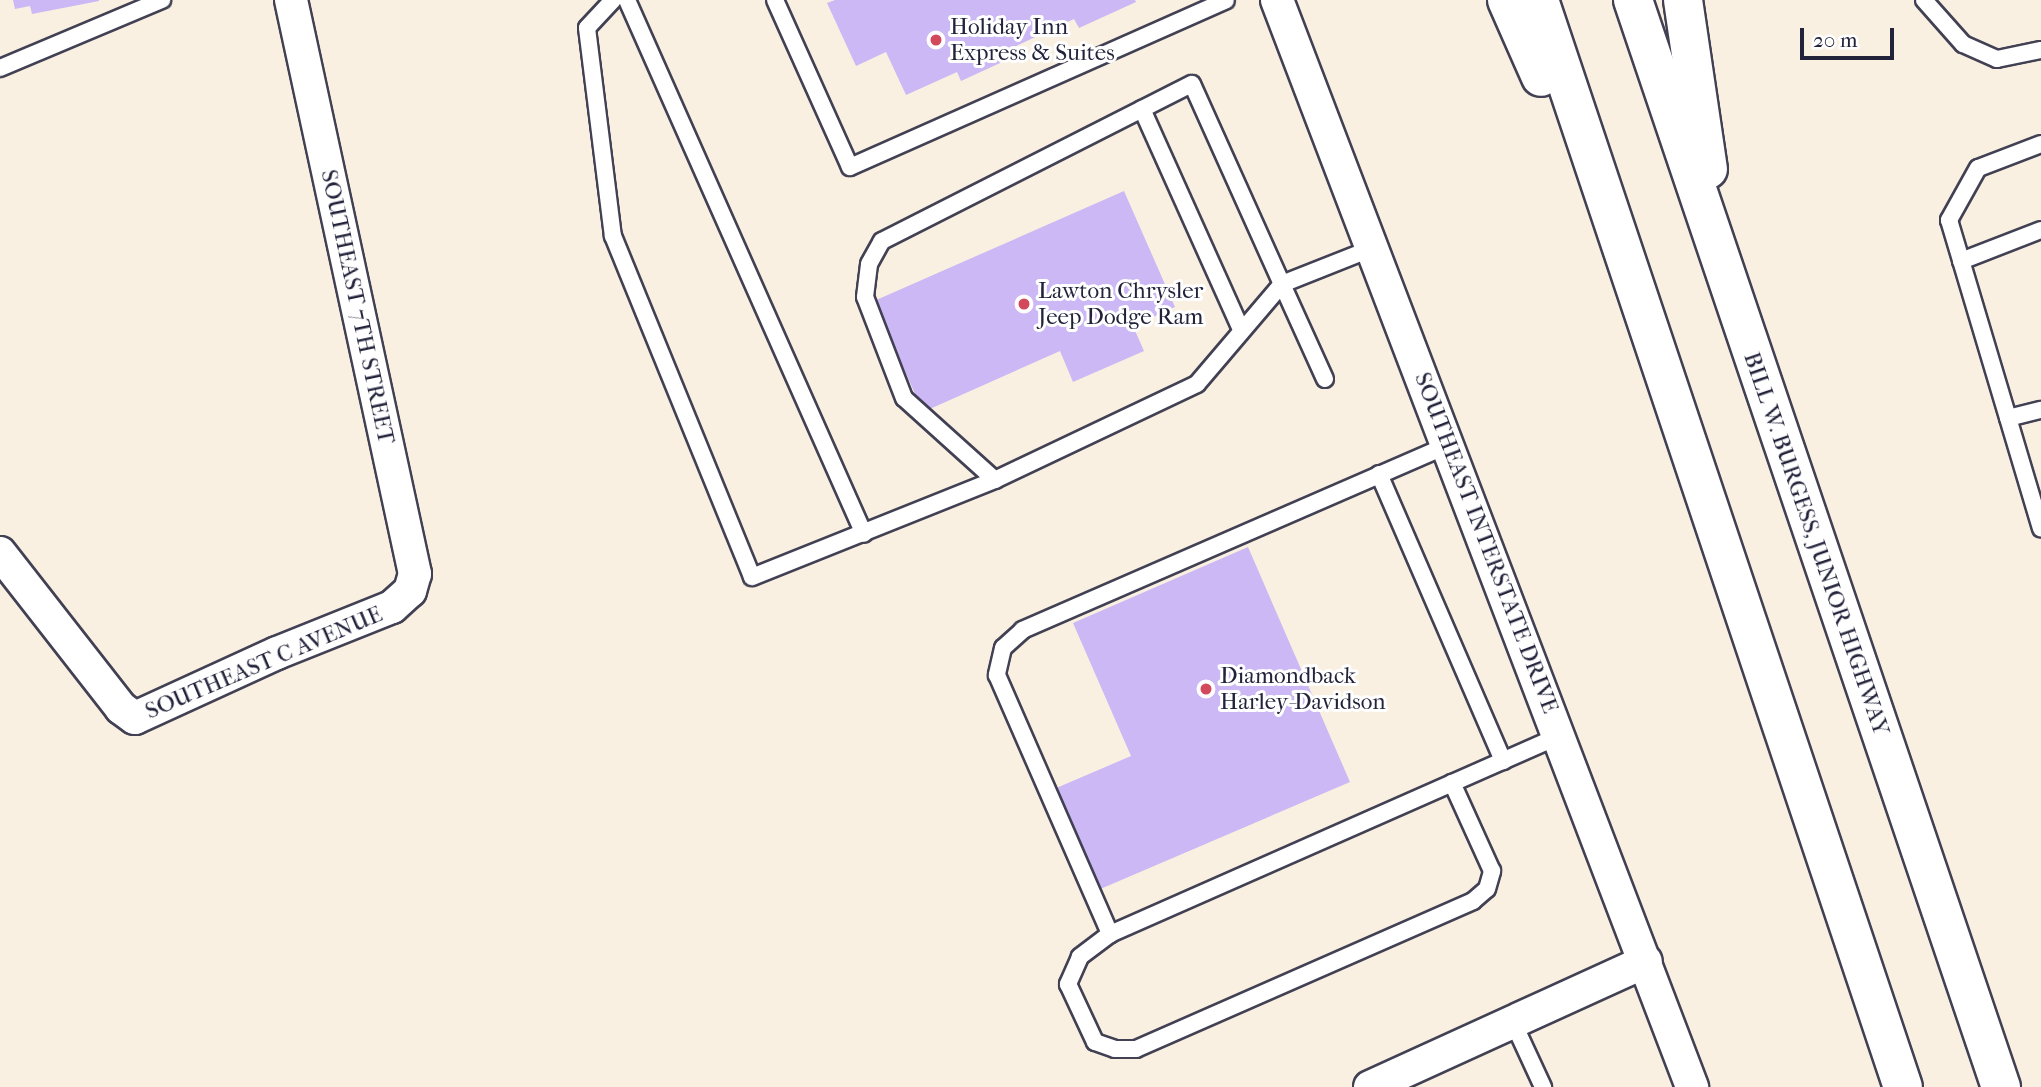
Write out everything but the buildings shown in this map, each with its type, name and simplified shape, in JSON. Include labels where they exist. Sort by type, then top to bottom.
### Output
[{"type":"highway","points":[[1507,0],[1645,321]]},
{"type":"highway","points":[[1539,0],[1903,1087]]},
{"type":"highway","name":"BILL W. BURGESS, JUNIOR HIGHWAY","points":[[1633,0],[2001,1087]]},
{"type":"highway","points":[[1683,0],[1723,268]]},
{"type":"street","name":"SOUTHEAST 7TH STREET","points":[[291,0],[415,574],[410,591],[393,607]]},
{"type":"street","name":"SOUTHEAST INTERSTATE DRIVE","points":[[1277,0],[1692,1087]]},
{"type":"street","name":"SOUTHEAST C AVENUE","points":[[0,553],[121,708],[135,718],[277,653],[393,607]]},
{"type":"street","points":[[1370,1087],[1646,961]]},
{"type":"lane","points":[[0,68],[162,0]]},
{"type":"lane","points":[[613,0],[587,28],[613,236],[752,577],[995,480],[1197,384],[1241,328],[1282,284],[1373,248]]},
{"type":"lane","points":[[627,0],[864,534]]},
{"type":"lane","points":[[775,0],[850,167],[1226,0]]},
{"type":"lane","points":[[1926,1],[1963,44],[1997,59],[2041,50]]},
{"type":"lane","points":[[995,480],[904,398],[864,297],[869,264],[882,241],[1192,84],[1325,379]]},
{"type":"lane","points":[[1142,109],[1241,328]]},
{"type":"lane","points":[[2041,144],[1978,168],[1949,220],[2041,529]]},
{"type":"lane","points":[[1961,261],[2041,230]]},
{"type":"lane","points":[[2008,418],[2041,410]]},
{"type":"lane","points":[[1110,934],[996,675],[1003,648],[1023,630],[1448,444]]},
{"type":"lane","points":[[1379,474],[1503,761]]},
{"type":"lane","points":[[1452,783],[1492,871],[1487,888],[1473,901],[1136,1049],[1115,1049],[1095,1042],[1068,984],[1080,957],[1110,934],[1452,783],[1503,761],[1559,736]]},
{"type":"lane","points":[[1513,1022],[1543,1087]]},
{"type":"place","name":"Holiday Inn Express & Suites","points":[[936,40]]},
{"type":"place","name":"Lawton Chrysler Jeep Dodge Ram","points":[[1024,304]]},
{"type":"place","name":"Diamondback Harley-Davidson","points":[[1206,689]]}]
